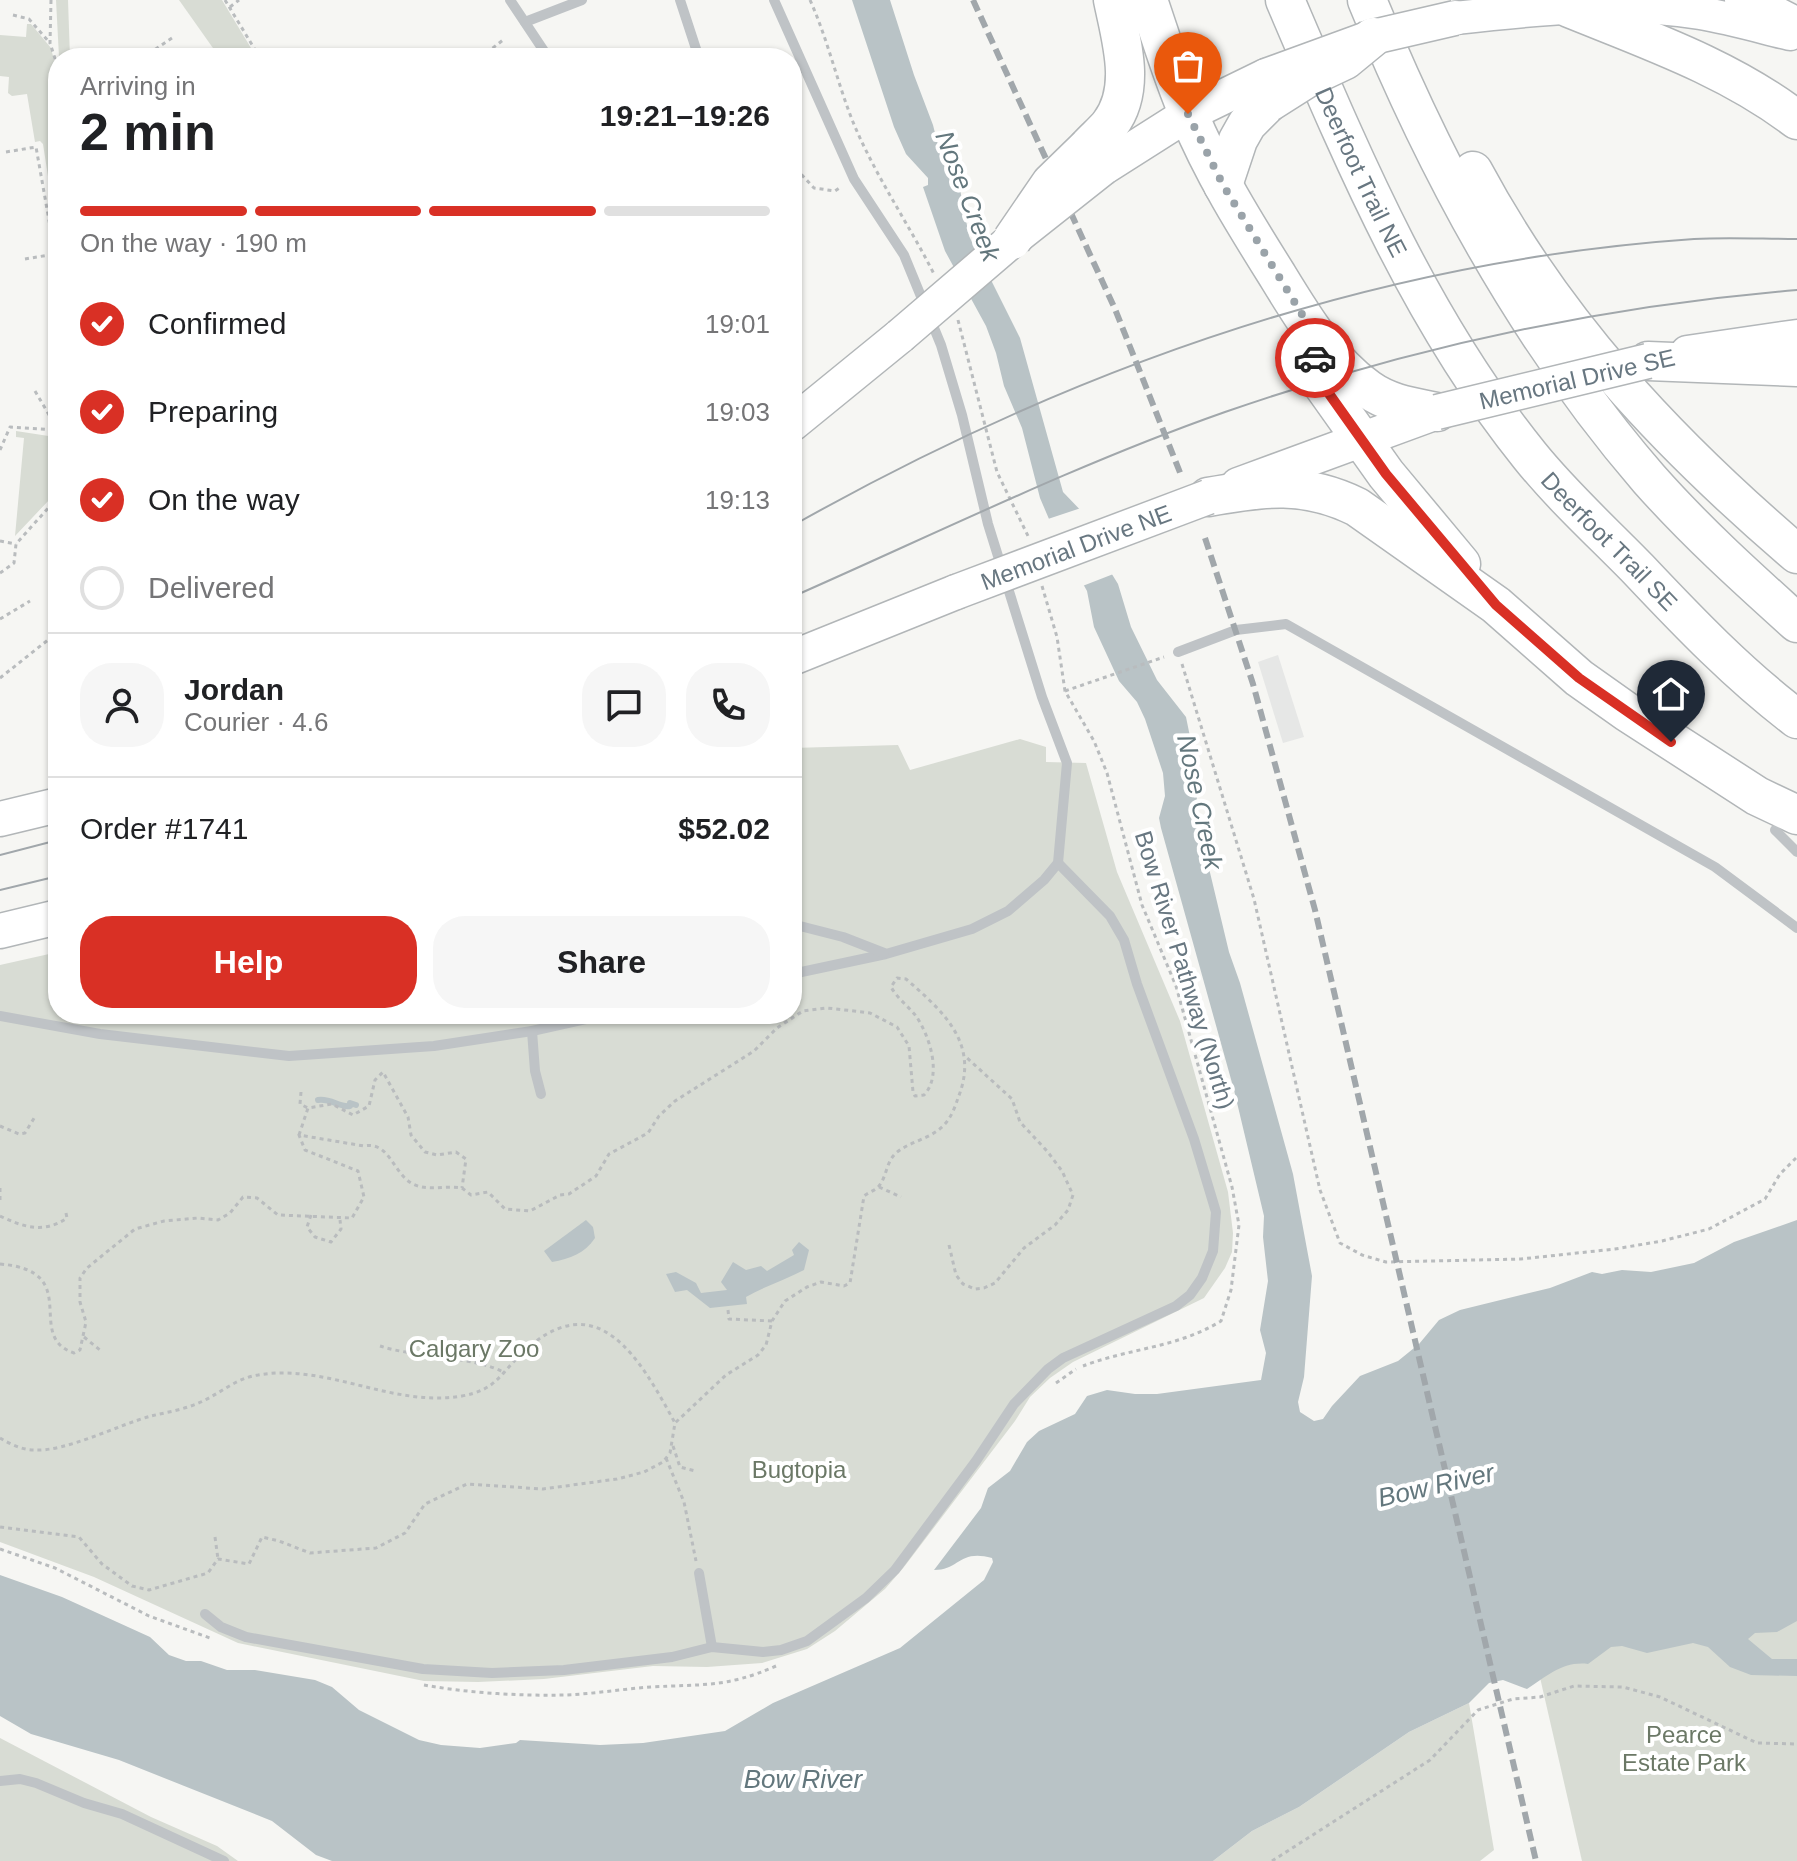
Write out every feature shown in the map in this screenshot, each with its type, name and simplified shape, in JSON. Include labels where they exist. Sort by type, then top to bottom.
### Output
[{"type":"highway","points":[[1096,157],[1123,99],[1125,77],[1113,0]]},
{"type":"highway","points":[[1148,0],[1188,114],[1223,185],[1306,321],[1349,373],[1370,390],[1395,404],[1437,412]]},
{"type":"highway","name":"Deerfoot Trail NE","points":[[1285,0],[1352,157],[1410,273],[1448,339]]},
{"type":"highway","points":[[1392,0],[1439,109],[1482,188],[1518,248],[1572,326],[1681,448],[1725,492],[1797,554]]},
{"type":"highway","points":[[1744,0],[1797,27]]},
{"type":"highway","points":[[1569,8],[1725,74],[1771,100],[1797,120]]},
{"type":"highway","points":[[1370,18],[1455,18]]},
{"type":"highway","points":[[802,416],[1012,240],[1051,183],[1096,157],[1188,114],[1309,77],[1345,60],[1370,18]]},
{"type":"highway","points":[[1370,18],[1485,247],[1514,296],[1593,409],[1649,478],[1705,538],[1797,623]]},
{"type":"highway","points":[[1223,185],[1238,140],[1267,90]]},
{"type":"highway","points":[[1306,321],[1320,381],[1420,516],[1496,605]]},
{"type":"highway","name":"Deerfoot Trail SE","points":[[1448,339],[1532,458],[1694,628],[1757,688],[1797,719]]},
{"type":"highway","points":[[1648,361],[1797,367]]},
{"type":"highway","name":"Memorial Drive SE","points":[[1361,439],[1437,412],[1648,361]]},
{"type":"highway","name":"Memorial Drive NE","points":[[802,654],[956,592],[1361,439]]},
{"type":"highway","points":[[1208,497],[1291,487],[1335,496],[1357,507],[1496,605],[1579,678],[1744,788],[1786,822]]},
{"type":"highway","points":[[0,819],[48,807]]},
{"type":"highway","points":[[0,931],[48,919]]},
{"type":"main road","points":[[1455,18],[1569,8],[1655,9],[1700,13],[1797,36]]},
{"type":"main road","name":"Memorial Drive SE","points":[[1648,361],[1710,347],[1797,336]]},
{"type":"lane","points":[[510,0],[542,48]]},
{"type":"lane","points":[[525,22],[582,0]]},
{"type":"lane","points":[[680,0],[696,48]]},
{"type":"lane","points":[[774,0],[795,48]]},
{"type":"lane","points":[[802,63],[854,179],[904,255],[941,345],[962,415],[988,524],[1042,697],[1067,763],[1058,863],[1044,880],[1008,911],[972,929],[886,954],[802,972]]},
{"type":"lane","points":[[1178,652],[1236,630],[1286,624],[1715,867],[1797,928]]},
{"type":"lane","points":[[1786,822],[1797,852]]},
{"type":"lane","points":[[205,1614],[221,1627],[246,1637],[423,1669],[457,1672],[564,1670],[672,1657],[712,1647],[754,1652],[781,1650],[807,1641],[866,1598],[895,1570],[1014,1404],[1033,1383],[1063,1358],[1176,1306],[1190,1295],[1202,1278],[1213,1251],[1216,1212],[1194,1139],[1124,940],[1110,916],[1058,863]]},
{"type":"lane","points":[[802,927],[843,937],[886,954]]},
{"type":"lane","points":[[0,1016],[100,1034],[289,1056],[434,1046],[563,1024]]},
{"type":"lane","points":[[532,1031],[535,1071],[541,1094]]},
{"type":"lane","points":[[699,1573],[712,1647]]},
{"type":"lane","points":[[0,1781],[20,1779],[36,1783],[84,1803],[122,1814],[224,1861]]},
{"type":"path","points":[[51,0],[52,48]]},
{"type":"path","points":[[225,0],[254,48]]},
{"type":"path","points":[[230,7],[239,0]]},
{"type":"path","points":[[13,15],[29,19],[50,43]]},
{"type":"path","points":[[157,48],[172,38]]},
{"type":"path","points":[[493,48],[503,40]]},
{"type":"path","points":[[6,152],[36,147],[48,215]]},
{"type":"path","points":[[802,175],[814,188],[835,191],[854,179],[878,173]]},
{"type":"path","points":[[25,259],[48,255]]},
{"type":"path","points":[[35,391],[48,413]]},
{"type":"path","points":[[0,450],[10,427],[48,429]]},
{"type":"path","points":[[0,573],[14,563],[16,544],[48,508]]},
{"type":"path","points":[[0,541],[16,544]]},
{"type":"path","points":[[0,619],[30,601]]},
{"type":"path","points":[[0,678],[48,640]]},
{"type":"path","points":[[1178,652],[1254,899],[1320,1190],[1340,1243],[1362,1255],[1386,1262],[1521,1259],[1662,1241],[1709,1229],[1765,1199],[1780,1174],[1797,1157]]},
{"type":"path","name":"Bow River Pathway (North)","points":[[1052,1386],[1077,1369],[1099,1360],[1197,1336],[1221,1321],[1231,1290],[1239,1225],[1232,1187],[1176,986],[1142,905],[1107,773],[1094,741],[1065,691],[1178,652]]},
{"type":"path","points":[[218,1559],[249,1564],[262,1537],[310,1553],[376,1548],[405,1533],[425,1504],[467,1484],[543,1489],[617,1479],[644,1472],[666,1458],[670,1453],[675,1423],[726,1375],[758,1355],[766,1345],[772,1321],[785,1301],[821,1282],[844,1286],[850,1283],[864,1196],[879,1187],[895,1154],[938,1131],[946,1123],[964,1084],[966,1057],[961,1039],[906,979],[897,978],[891,987],[918,1019],[932,1057],[931,1085],[924,1095],[915,1096],[913,1092],[909,1046],[897,1027],[870,1013],[827,1008],[802,1012]]},
{"type":"path","points":[[299,1135],[364,1146],[372,1144],[386,1151],[399,1172],[413,1184],[428,1188],[462,1188],[471,1195],[488,1192],[505,1209],[530,1211],[560,1195],[569,1194],[596,1176],[609,1154],[648,1133],[659,1116],[675,1101],[754,1051],[783,1024]]},
{"type":"path","points":[[949,1245],[956,1275],[963,1284],[975,1289],[984,1288],[995,1283],[1024,1248],[1055,1225],[1068,1210],[1073,1195],[1062,1171],[1020,1122],[1012,1099],[966,1057]]},
{"type":"path","points":[[301,1092],[300,1104],[308,1108],[332,1104],[353,1115],[369,1106],[375,1080],[383,1072],[408,1117],[411,1135],[425,1152],[437,1155],[456,1152],[466,1159],[462,1188]]},
{"type":"path","points":[[0,1264],[21,1265],[37,1274],[50,1292],[50,1328],[56,1342],[74,1353],[80,1350],[86,1322],[80,1302],[80,1278],[87,1268],[135,1229],[164,1221],[218,1220],[230,1213],[243,1197],[250,1196],[278,1215],[352,1218],[364,1197],[358,1171],[305,1150],[299,1135],[308,1108]]},
{"type":"path","points":[[0,1126],[19,1134],[25,1133],[36,1115]]},
{"type":"path","points":[[879,1187],[901,1197]]},
{"type":"path","points":[[0,1188],[0,1200]]},
{"type":"path","points":[[0,1216],[19,1225],[39,1229],[57,1225],[67,1218],[66,1213]]},
{"type":"path","points":[[311,1215],[307,1227],[315,1237],[331,1242],[341,1229],[340,1219]]},
{"type":"path","points":[[728,1310],[729,1319],[772,1321]]},
{"type":"path","points":[[0,1438],[15,1446],[35,1450],[61,1446],[201,1402],[230,1385],[258,1374],[309,1375],[387,1392],[434,1397],[460,1396],[495,1385],[518,1357],[548,1332],[559,1327],[587,1326],[607,1332],[633,1352],[675,1423]]},
{"type":"path","points":[[83,1336],[100,1350]]},
{"type":"path","points":[[380,1346],[400,1353],[489,1366],[505,1373]]},
{"type":"path","points":[[671,1443],[680,1467],[695,1471]]},
{"type":"path","points":[[666,1458],[684,1502],[699,1573]]},
{"type":"path","points":[[0,1527],[79,1537],[102,1564],[132,1586],[149,1590],[208,1573],[218,1559],[215,1537]]},
{"type":"path","points":[[0,1549],[55,1568],[149,1616],[220,1641]]},
{"type":"path","points":[[413,1682],[471,1691],[566,1695],[727,1684],[784,1663]]},
{"type":"path","points":[[1272,1861],[1430,1760],[1478,1710],[1513,1699],[1540,1697],[1574,1686],[1623,1687],[1660,1697],[1757,1743],[1797,1744]]},
{"type":"shaded area","points":[[1278,655],[1304,737],[1283,743],[1258,662]]},
{"type":"green space","points":[[56,0],[68,0],[70,48],[59,48]]},
{"type":"green space","points":[[179,0],[222,0],[251,48],[213,48]]},
{"type":"green space","points":[[27,24],[31,24],[51,48],[48,48],[48,176],[43,144],[35,142],[27,94],[12,96],[8,93],[9,77],[0,76],[0,35],[26,37]]},
{"type":"green space","points":[[16,431],[48,436],[48,501],[15,536],[24,438],[16,437]]},
{"type":"green space","name":"Calgary Zoo","points":[[1020,739],[1046,747],[1046,762],[1086,763],[1117,872],[1180,1021],[1228,1192],[1233,1233],[1232,1252],[1225,1268],[1204,1298],[1073,1362],[1030,1397],[1015,1421],[885,1589],[835,1631],[807,1649],[762,1663],[707,1667],[653,1666],[544,1679],[424,1681],[238,1643],[94,1577],[0,1542],[0,965],[48,954],[48,1024],[802,1024],[802,748],[898,745],[910,770]]},
{"type":"green space","name":"Pearce Estate Park","points":[[1797,1612],[1797,1861],[1582,1861],[1536,1660]]},
{"type":"green space","points":[[1469,1703],[1494,1850],[1480,1861],[1213,1861],[1252,1831],[1299,1807],[1409,1732]]},
{"type":"green space","points":[[0,1738],[151,1817],[217,1846],[238,1861],[0,1861]]},
{"type":"water","name":"Bow River","points":[[852,0],[890,0],[941,157],[959,184],[969,236],[1020,338],[1063,492],[1088,518],[1118,584],[1131,627],[1157,680],[1186,717],[1198,776],[1196,814],[1229,952],[1293,1174],[1312,1276],[1304,1377],[1298,1402],[1300,1412],[1314,1421],[1323,1419],[1360,1376],[1398,1361],[1419,1344],[1439,1320],[1460,1310],[1550,1288],[1592,1272],[1651,1272],[1694,1263],[1734,1242],[1797,1220],[1797,1621],[1777,1632],[1755,1633],[1748,1639],[1772,1659],[1797,1659],[1797,1676],[1751,1675],[1730,1667],[1708,1647],[1693,1643],[1647,1653],[1622,1646],[1611,1647],[1588,1664],[1563,1667],[1527,1689],[1503,1680],[1489,1683],[1469,1703],[1409,1732],[1299,1807],[1252,1831],[1213,1861],[332,1861],[316,1855],[272,1821],[119,1760],[31,1734],[0,1716],[0,1575],[62,1597],[150,1637],[169,1655],[186,1661],[201,1661],[227,1670],[255,1670],[315,1680],[332,1687],[359,1710],[419,1740],[441,1745],[480,1748],[520,1740],[600,1745],[643,1743],[725,1731],[773,1703],[900,1648],[984,1580],[992,1558],[973,1556],[934,1570],[981,1508],[988,1488],[1010,1471],[1027,1442],[1039,1431],[1075,1414],[1087,1396],[1107,1390],[1157,1394],[1261,1380],[1266,1353],[1260,1330],[1268,1281],[1264,1216],[1234,1090],[1161,828],[1159,818],[1165,796],[1163,773],[1145,719],[1137,702],[1119,681],[1094,627],[1087,591],[1040,498],[1022,428],[1004,386],[986,326],[945,251],[923,187],[928,185],[928,178],[906,154],[894,127]]},
{"type":"water","points":[[586,1220],[593,1227],[595,1238],[587,1248],[552,1262],[544,1251]]},
{"type":"water","points":[[799,1242],[809,1250],[804,1270],[746,1297],[747,1304],[710,1308],[687,1290],[675,1292],[666,1274],[676,1272],[696,1283],[701,1293],[727,1290],[721,1282],[733,1262],[746,1270],[761,1266],[767,1271],[794,1255],[792,1250]]},
{"type":"pier","points":[[1084,507],[1102,530],[1116,573],[1080,587],[1045,520]]},
{"type":"waterway","points":[[318,1100],[356,1105]]},
{"type":"tram line","points":[[802,521],[898,469],[1006,418],[1116,372],[1227,332],[1341,298],[1457,271],[1574,251],[1694,239],[1797,239]]},
{"type":"tram line","points":[[802,592],[1115,454],[1295,389],[1436,349],[1579,318],[1797,290]]},
{"type":"tram line","points":[[0,855],[48,843]]},
{"type":"tram line","points":[[0,890],[48,878]]},
{"type":"railway","points":[[973,0],[1115,309],[1181,475]]},
{"type":"railway","points":[[1205,538],[1253,684],[1315,910],[1536,1861]]},
{"type":"way so far","points":[[1188,114],[1223,185],[1306,321],[1315,358]]},
{"type":"route","points":[[1315,358],[1320,381],[1386,474],[1496,605],[1579,678],[1671,742]]},
{"type":"water label","name":"Nose Creek","points":[[968,196]]},
{"type":"water label","name":"Nose Creek","points":[[1200,802]]},
{"type":"park label","name":"Bugtopia","points":[[799,1469]]}]
